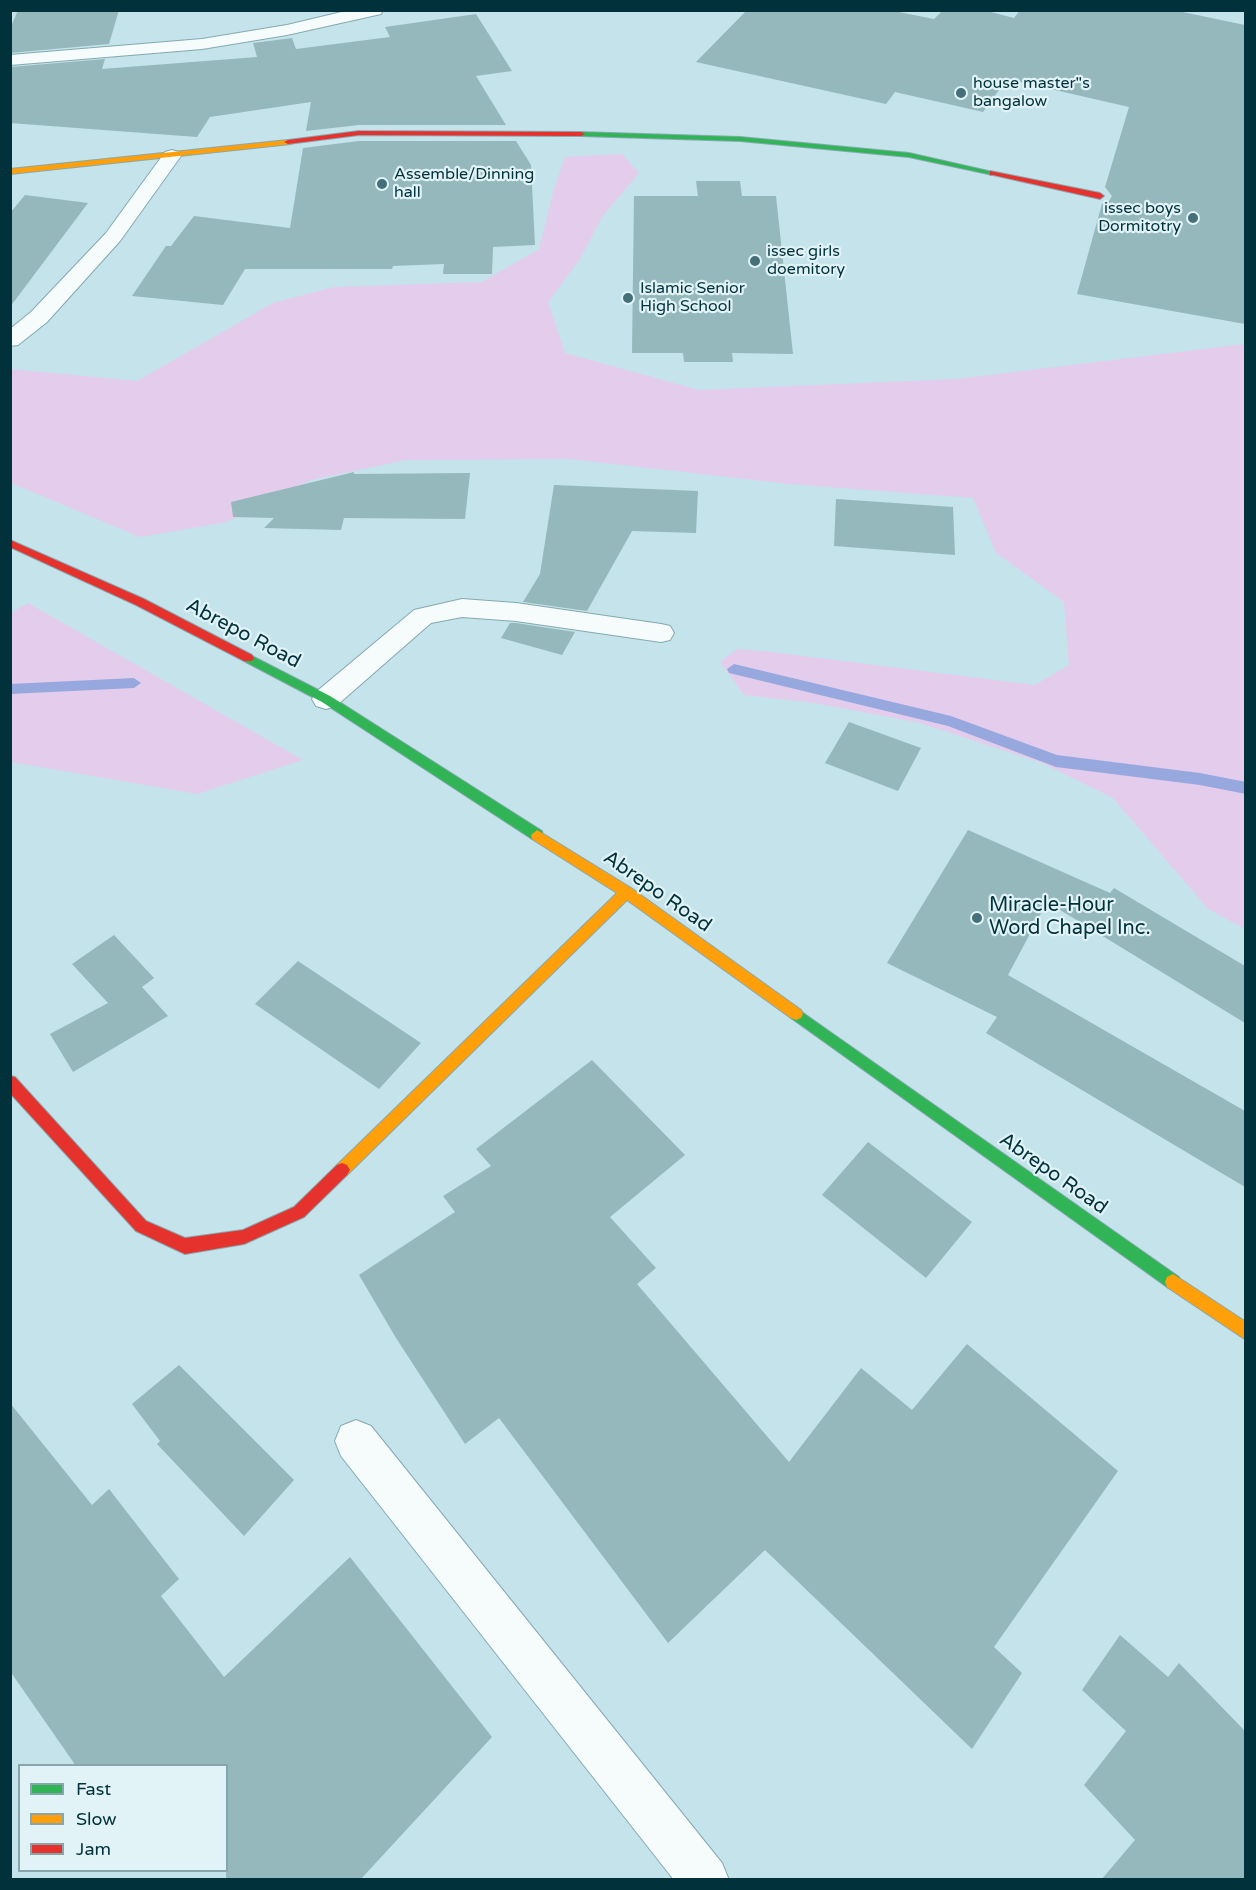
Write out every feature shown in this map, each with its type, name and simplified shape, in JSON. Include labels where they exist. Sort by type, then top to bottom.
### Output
[{"type":"street","points":[[10,60],[202,44],[286,30],[375,10]]},
{"type":"street","points":[[10,171],[172,156],[359,133],[530,133],[740,139],[909,155],[1100,196]]},
{"type":"street","name":"Abrepo Road","points":[[10,543],[140,602],[326,699],[626,892],[1017,1173],[1245,1332]]},
{"type":"street","points":[[10,1082],[141,1226],[185,1246],[244,1238],[299,1212],[626,892]]},
{"type":"street","points":[[356,1441],[705,1880]]},
{"type":"lane","points":[[10,340],[39,317],[112,237],[172,156]]},
{"type":"lane","points":[[326,699],[423,616],[462,608],[516,612],[661,633]]},
{"type":"shaded area","points":[[622,154],[639,173],[602,217],[580,259],[548,302],[565,353],[699,390],[956,379],[1245,344],[1245,929],[1208,909],[1113,798],[1042,763],[920,723],[815,703],[744,695],[720,662],[737,649],[1035,685],[1069,665],[1064,602],[996,553],[973,498],[789,484],[569,459],[406,460],[311,480],[227,522],[140,537],[11,483],[10,369],[137,381],[273,303],[334,287],[482,282],[539,249],[554,189],[565,157]]},
{"type":"shaded area","points":[[28,603],[303,760],[197,794],[11,762],[11,613]]},
{"type":"building","points":[[18,10],[119,10],[109,44],[10,53],[10,29]]},
{"type":"building","points":[[747,10],[889,10],[934,19],[943,10],[983,10],[1014,18],[1020,10],[1173,10],[1245,25],[1245,324],[1077,294],[1102,204],[1109,201],[1112,196],[1105,187],[1129,107],[1007,79],[983,112],[895,92],[886,104],[696,62]]},
{"type":"building","points":[[476,14],[512,71],[476,76],[506,125],[359,125],[306,131],[311,102],[210,117],[197,137],[10,123],[10,67],[105,59],[102,69],[257,57],[253,43],[292,38],[296,49],[390,37],[385,27]]},
{"type":"building","points":[[359,141],[516,141],[531,165],[535,245],[493,247],[492,274],[443,274],[444,264],[393,266],[392,269],[245,269],[223,305],[132,296],[166,246],[171,246],[194,216],[290,228],[303,148]]},
{"type":"building","name":"issec girls doemitory","points":[[696,181],[740,181],[742,196],[776,196],[793,354],[732,353],[733,362],[684,362],[683,353],[632,353],[634,196],[698,196]]},
{"type":"building","points":[[25,195],[88,203],[10,307],[10,213]]},
{"type":"building","points":[[354,472],[354,474],[470,473],[465,519],[344,518],[341,530],[264,528],[274,518],[233,517],[231,502]]},
{"type":"building","points":[[554,485],[698,491],[696,533],[632,531],[587,611],[523,602],[540,574]]},
{"type":"building","points":[[836,499],[953,507],[955,555],[834,546]]},
{"type":"building","points":[[510,623],[575,632],[562,655],[501,638]]},
{"type":"building","points":[[849,722],[921,748],[898,791],[825,763]]},
{"type":"building","points":[[968,830],[1110,893],[1114,888],[1245,966],[1245,1023],[1047,902],[1008,975],[1245,1111],[1245,1187],[986,1033],[997,1017],[887,963]]},
{"type":"building","points":[[114,935],[154,978],[142,987],[168,1016],[73,1072],[50,1034],[108,1003],[72,964]]},
{"type":"building","points":[[298,961],[421,1043],[379,1089],[255,1004]]},
{"type":"building","points":[[592,1060],[685,1155],[610,1217],[656,1268],[637,1284],[789,1462],[861,1368],[912,1410],[967,1344],[1118,1471],[994,1647],[1022,1673],[972,1749],[765,1550],[668,1643],[499,1418],[465,1444],[396,1338],[359,1275],[455,1212],[443,1196],[491,1166],[476,1149]]},
{"type":"building","points":[[868,1142],[972,1222],[926,1278],[822,1195]]},
{"type":"building","points":[[179,1365],[294,1480],[244,1536],[157,1444],[160,1441],[132,1404]]},
{"type":"building","points":[[10,1403],[92,1505],[109,1489],[179,1579],[161,1596],[224,1677],[350,1557],[492,1737],[360,1880],[226,1880],[226,1872],[228,1872],[228,1764],[75,1764],[10,1671]]},
{"type":"building","points":[[1120,1635],[1168,1677],[1179,1663],[1245,1731],[1245,1880],[1101,1880],[1135,1840],[1084,1785],[1126,1731],[1082,1690]]},
{"type":"waterway","points":[[734,669],[951,721],[1056,761],[1200,779],[1246,788]]},
{"type":"waterway","points":[[10,689],[134,683]]},
{"type":"traffic: fast","points":[[581,134],[740,139],[909,155],[993,173]]},
{"type":"traffic: fast","points":[[248,658],[326,699],[537,835]]},
{"type":"traffic: fast","points":[[796,1014],[1173,1282]]},
{"type":"traffic: slow","points":[[10,172],[288,142]]},
{"type":"traffic: slow","points":[[537,835],[626,892],[796,1014]]},
{"type":"traffic: slow","points":[[342,1170],[626,892]]},
{"type":"traffic: slow","points":[[1173,1282],[1246,1332]]},
{"type":"traffic: jam","points":[[288,142],[359,133],[581,134]]},
{"type":"traffic: jam","points":[[993,173],[1100,196]]},
{"type":"traffic: jam","points":[[10,543],[140,602],[248,658]]},
{"type":"traffic: jam","points":[[10,1082],[141,1226],[185,1246],[244,1237],[299,1212],[342,1170]]},
{"type":"place","name":"house master\"s bangalow","points":[[961,93]]},
{"type":"place","name":"Assemble/Dinning hall","points":[[382,184]]},
{"type":"place","name":"issec boys Dormitotry","points":[[1193,218]]},
{"type":"place","name":"issec girls doemitory","points":[[755,261]]},
{"type":"place","name":"Islamic Senior High School","points":[[628,298]]},
{"type":"place","name":"Miracle-Hour Word Chapel Inc.","points":[[977,918]]}]
